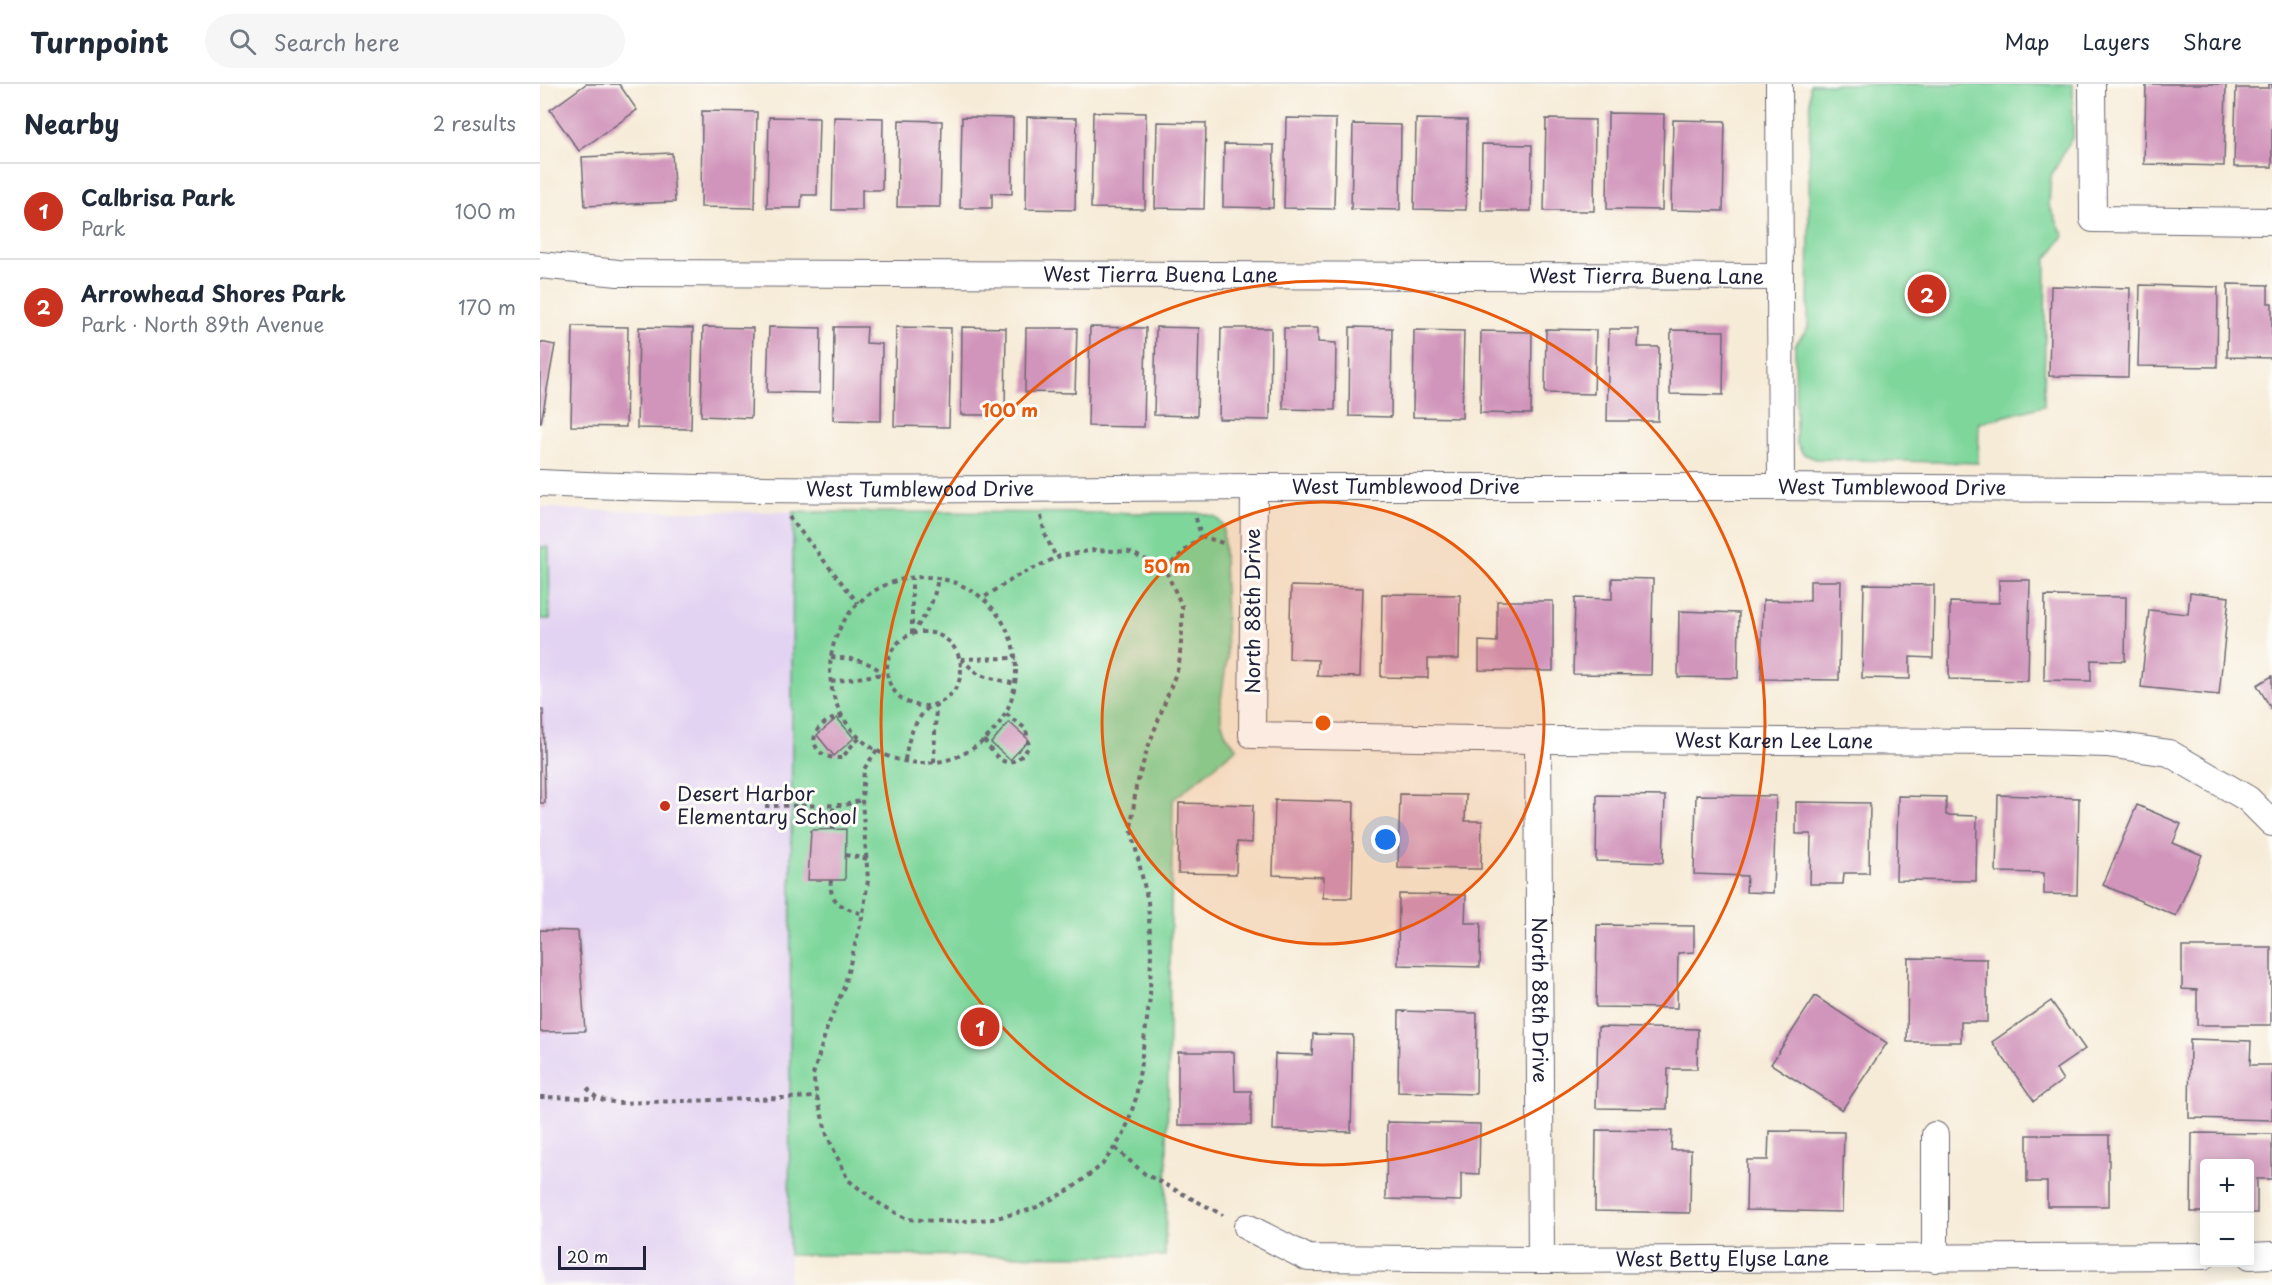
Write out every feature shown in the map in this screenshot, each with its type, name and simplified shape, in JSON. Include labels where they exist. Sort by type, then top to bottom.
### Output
[{"type":"street","points":[[1779,84],[1781,487]]},
{"type":"street","points":[[2092,84],[2093,219],[2272,221]]},
{"type":"street","name":"West Tierra Buena Lane","points":[[540,265],[630,273],[1780,277]]},
{"type":"street","name":"West Tumblewood Drive","points":[[540,483],[767,489],[1781,487],[2272,490]]},
{"type":"street","name":"North 88th Drive","points":[[1252,735],[1254,487]]},
{"type":"street","name":"West Karen Lee Lane","points":[[1252,735],[1538,740],[2108,744],[2169,753],[2248,799],[2272,823]]},
{"type":"street","name":"North 88th Drive","points":[[1538,740],[1541,1260]]},
{"type":"street","points":[[1935,1135],[1935,1259]]},
{"type":"street","name":"West Betty Elyse Lane","points":[[1247,1227],[1308,1258],[1541,1260],[2200,1256]]},
{"type":"street","points":[[2254,1256],[2272,1255]]},
{"type":"path","points":[[1165,569],[1201,536],[1196,522],[1192,488]]},
{"type":"path","points":[[767,489],[858,603]]},
{"type":"path","points":[[1035,489],[1045,535],[1056,557]]},
{"type":"path","points":[[877,750],[864,769],[862,800],[868,880],[863,914],[844,987],[827,1028],[813,1075],[827,1135],[848,1180],[880,1204],[907,1219],[951,1222],[992,1219],[1033,1209],[1071,1189],[1102,1165],[1124,1134],[1136,1098],[1150,998],[1151,949],[1148,902],[1131,828],[1136,787],[1147,750],[1179,665],[1182,606],[1165,569],[1130,552],[1094,550],[1056,557],[1019,575],[983,598]]},
{"type":"path","points":[[912,578],[912,634]]},
{"type":"path","points":[[912,578],[938,578],[961,584],[983,598],[1002,619],[1016,658],[1015,684],[1000,723],[984,740],[958,756],[934,762],[905,760],[877,750],[860,738],[837,705],[831,682],[833,644],[841,624],[858,603],[887,584],[912,578]]},
{"type":"path","points":[[912,634],[926,616],[935,596],[938,578]]},
{"type":"path","points":[[831,657],[875,665],[885,673],[891,687],[907,703],[929,706],[952,694],[962,672],[960,659],[954,647],[945,638],[934,633],[921,632],[898,642],[890,652],[885,673]]},
{"type":"path","points":[[960,659],[1016,658]]},
{"type":"path","points":[[960,659],[979,675],[1015,684]]},
{"type":"path","points":[[831,682],[885,673]]},
{"type":"path","points":[[934,762],[936,704]]},
{"type":"path","points":[[905,760],[908,738],[922,713],[929,706]]},
{"type":"path","points":[[984,740],[1000,760],[1006,762],[1017,761],[1029,747],[1026,729],[1005,713]]},
{"type":"path","points":[[843,716],[822,723],[815,731],[814,741],[821,753],[830,758],[842,758],[860,738]]},
{"type":"path","points":[[765,806],[845,805],[862,800]]},
{"type":"path","points":[[833,805],[833,830]]},
{"type":"path","points":[[846,855],[868,859]]},
{"type":"path","points":[[831,880],[830,888],[833,899],[842,908],[863,914]]},
{"type":"path","points":[[587,1088],[597,1098]]},
{"type":"path","points":[[540,1097],[597,1098],[616,1103],[817,1097]]},
{"type":"path","points":[[1115,1148],[1145,1174],[1247,1227]]},
{"type":"shaded area","name":"Desert Harbor Elementary School","points":[[540,507],[574,510],[793,512],[789,1285],[540,1285]]},
{"type":"green space","points":[[1810,84],[2073,84],[2073,136],[2051,176],[2049,205],[2064,236],[2046,260],[2044,406],[1979,423],[1978,463],[1816,459],[1803,454],[1796,442],[1795,345],[1808,328]]},
{"type":"green space","points":[[793,512],[1201,513],[1216,517],[1223,525],[1227,657],[1221,700],[1221,720],[1226,735],[1237,748],[1173,800],[1165,1256],[789,1255]]},
{"type":"green space","points":[[540,547],[549,547],[550,619],[540,619]]},
{"type":"building","points":[[586,84],[619,84],[637,110],[579,151],[550,110]]},
{"type":"building","points":[[2146,84],[2226,84],[2224,166],[2144,164]]},
{"type":"building","points":[[2269,84],[2272,84],[2272,167],[2234,167],[2236,88],[2269,88]]},
{"type":"building","points":[[702,111],[757,112],[755,208],[701,207]]},
{"type":"building","points":[[1093,112],[1146,113],[1145,209],[1091,208]]},
{"type":"building","points":[[1608,113],[1664,114],[1662,210],[1607,209]]},
{"type":"building","points":[[769,117],[819,118],[817,195],[802,195],[801,208],[767,208]]},
{"type":"building","points":[[834,117],[883,118],[882,190],[862,190],[862,210],[832,210]]},
{"type":"building","points":[[962,117],[1013,118],[1012,194],[992,193],[992,208],[960,208]]},
{"type":"building","points":[[1027,117],[1077,118],[1075,210],[1026,209]]},
{"type":"building","points":[[1286,118],[1336,119],[1334,209],[1284,208]]},
{"type":"building","points":[[1416,119],[1467,120],[1466,210],[1414,209]]},
{"type":"building","points":[[1546,119],[1595,120],[1594,211],[1544,211]]},
{"type":"building","points":[[899,120],[942,121],[940,207],[897,207]]},
{"type":"building","points":[[1673,120],[1725,121],[1723,211],[1671,210]]},
{"type":"building","points":[[1157,122],[1206,123],[1204,209],[1155,208]]},
{"type":"building","points":[[1353,124],[1401,125],[1400,210],[1351,209]]},
{"type":"building","points":[[1224,144],[1274,145],[1273,208],[1223,207]]},
{"type":"building","points":[[1482,144],[1532,145],[1531,211],[1481,211]]},
{"type":"building","points":[[672,153],[675,202],[585,206],[582,157]]},
{"type":"building","points":[[2228,284],[2268,285],[2268,303],[2272,303],[2272,358],[2227,357]]},
{"type":"building","points":[[2140,285],[2218,287],[2217,367],[2138,366]]},
{"type":"building","points":[[2051,286],[2130,288],[2128,377],[2049,376]]},
{"type":"building","points":[[573,326],[628,327],[626,427],[571,426]]},
{"type":"building","points":[[639,327],[693,328],[691,429],[637,428]]},
{"type":"building","points":[[703,327],[753,328],[751,418],[701,416]]},
{"type":"building","points":[[769,327],[821,328],[820,393],[767,392]]},
{"type":"building","points":[[834,327],[867,327],[866,343],[882,344],[881,421],[833,420]]},
{"type":"building","points":[[896,327],[951,328],[949,427],[894,426]]},
{"type":"building","points":[[962,327],[1006,328],[1005,415],[961,415]]},
{"type":"building","points":[[1090,327],[1146,328],[1144,427],[1088,426]]},
{"type":"building","points":[[1156,327],[1199,328],[1197,416],[1154,415]]},
{"type":"building","points":[[1350,327],[1392,328],[1391,417],[1349,416]]},
{"type":"building","points":[[1026,328],[1077,328],[1075,393],[1025,392]]},
{"type":"building","points":[[1221,328],[1271,328],[1270,420],[1219,419]]},
{"type":"building","points":[[1284,328],[1318,328],[1318,342],[1336,343],[1335,410],[1283,409]]},
{"type":"building","points":[[1546,329],[1596,330],[1594,394],[1545,393]]},
{"type":"building","points":[[1609,329],[1639,329],[1638,347],[1659,347],[1658,421],[1607,421]]},
{"type":"building","points":[[1414,330],[1464,331],[1462,418],[1413,417]]},
{"type":"building","points":[[1671,330],[1724,331],[1723,395],[1670,394]]},
{"type":"building","points":[[1481,331],[1532,332],[1531,414],[1480,413]]},
{"type":"building","points":[[540,342],[555,345],[541,423],[540,423]]},
{"type":"building","points":[[1612,578],[1653,579],[1651,675],[1573,674],[1575,598],[1612,599]]},
{"type":"building","points":[[1999,580],[2030,580],[2028,681],[1949,679],[1950,602],[1999,603]]},
{"type":"building","points":[[1810,581],[1841,581],[1839,680],[1761,679],[1763,600],[1810,601]]},
{"type":"building","points":[[1864,584],[1934,585],[1933,658],[1910,657],[1910,679],[1862,678]]},
{"type":"building","points":[[1291,586],[1363,588],[1360,677],[1317,676],[1318,660],[1289,659]]},
{"type":"building","points":[[2190,592],[2229,597],[2219,695],[2141,687],[2149,610],[2188,614]]},
{"type":"building","points":[[1382,594],[1460,595],[1459,659],[1428,659],[1428,678],[1381,677]]},
{"type":"building","points":[[2045,596],[2126,597],[2125,661],[2091,660],[2091,681],[2044,680]]},
{"type":"building","points":[[1497,601],[1553,601],[1553,671],[1479,670],[1479,641],[1497,642]]},
{"type":"building","points":[[1679,611],[1739,613],[1738,678],[1678,677]]},
{"type":"building","points":[[2272,676],[2272,710],[2257,685]]},
{"type":"building","points":[[540,710],[543,710],[545,803],[540,803]]},
{"type":"building","points":[[837,718],[854,738],[834,756],[817,735]]},
{"type":"building","points":[[1009,722],[1029,740],[1010,760],[991,743]]},
{"type":"building","points":[[1400,794],[1466,795],[1465,821],[1482,821],[1481,869],[1398,868]]},
{"type":"building","points":[[1597,795],[1665,796],[1663,863],[1596,861]]},
{"type":"building","points":[[1696,795],[1776,796],[1773,893],[1746,892],[1747,876],[1694,874]]},
{"type":"building","points":[[1998,795],[2079,798],[2077,895],[2044,894],[2044,873],[1996,872]]},
{"type":"building","points":[[1898,796],[1946,797],[1946,815],[1977,816],[1976,881],[1896,880]]},
{"type":"building","points":[[1275,800],[1354,802],[1352,898],[1323,898],[1324,877],[1273,875]]},
{"type":"building","points":[[1796,802],[1870,803],[1869,873],[1844,873],[1843,884],[1810,884],[1811,834],[1796,834]]},
{"type":"building","points":[[1179,803],[1253,805],[1252,843],[1237,842],[1236,874],[1178,873]]},
{"type":"building","points":[[2137,805],[2181,824],[2173,843],[2202,855],[2176,916],[2103,885]]},
{"type":"building","points":[[846,829],[845,880],[808,880],[811,830]]},
{"type":"building","points":[[1399,894],[1466,895],[1465,923],[1481,923],[1480,967],[1398,965]]},
{"type":"building","points":[[1597,925],[1694,926],[1694,952],[1678,953],[1677,1008],[1596,1007]]},
{"type":"building","points":[[540,930],[578,931],[585,1031],[540,1032]]},
{"type":"building","points":[[2182,947],[2271,947],[2271,1025],[2197,1025],[2197,990],[2182,989]]},
{"type":"building","points":[[1908,958],[1987,959],[1987,1022],[1961,1022],[1961,1042],[1907,1042]]},
{"type":"building","points":[[1815,996],[1887,1043],[1842,1110],[1771,1064]]},
{"type":"building","points":[[2051,1001],[2085,1049],[2056,1069],[2063,1080],[2034,1101],[1992,1042]]},
{"type":"building","points":[[1399,1011],[1477,1013],[1476,1094],[1398,1092]]},
{"type":"building","points":[[1598,1027],[1698,1029],[1697,1069],[1668,1069],[1667,1109],[1596,1108]]},
{"type":"building","points":[[1313,1034],[1353,1035],[1351,1132],[1273,1130],[1275,1054],[1312,1055]]},
{"type":"building","points":[[2190,1039],[2251,1041],[2250,1065],[2272,1065],[2272,1120],[2189,1118]]},
{"type":"building","points":[[1178,1052],[1234,1052],[1235,1091],[1251,1091],[1251,1125],[1178,1125]]},
{"type":"building","points":[[1387,1122],[1480,1124],[1479,1174],[1461,1173],[1461,1201],[1386,1199]]},
{"type":"building","points":[[1596,1130],[1672,1131],[1671,1150],[1691,1150],[1690,1213],[1595,1211]]},
{"type":"building","points":[[1769,1131],[1844,1132],[1842,1212],[1746,1210],[1747,1160],[1768,1160]]},
{"type":"building","points":[[2192,1133],[2272,1134],[2272,1179],[2257,1179],[2257,1213],[2254,1213],[2254,1159],[2200,1159],[2200,1212],[2191,1212]]},
{"type":"building","points":[[2027,1135],[2109,1135],[2109,1206],[2047,1206],[2047,1182],[2027,1182]]},
{"type":"place","name":"Arrowhead Shores Park","points":[[1927,294]]},
{"type":"place","name":"Desert Harbor Elementary School","points":[[665,806]]},
{"type":"place","name":"Calbrisa Park","points":[[980,1027]]}]
